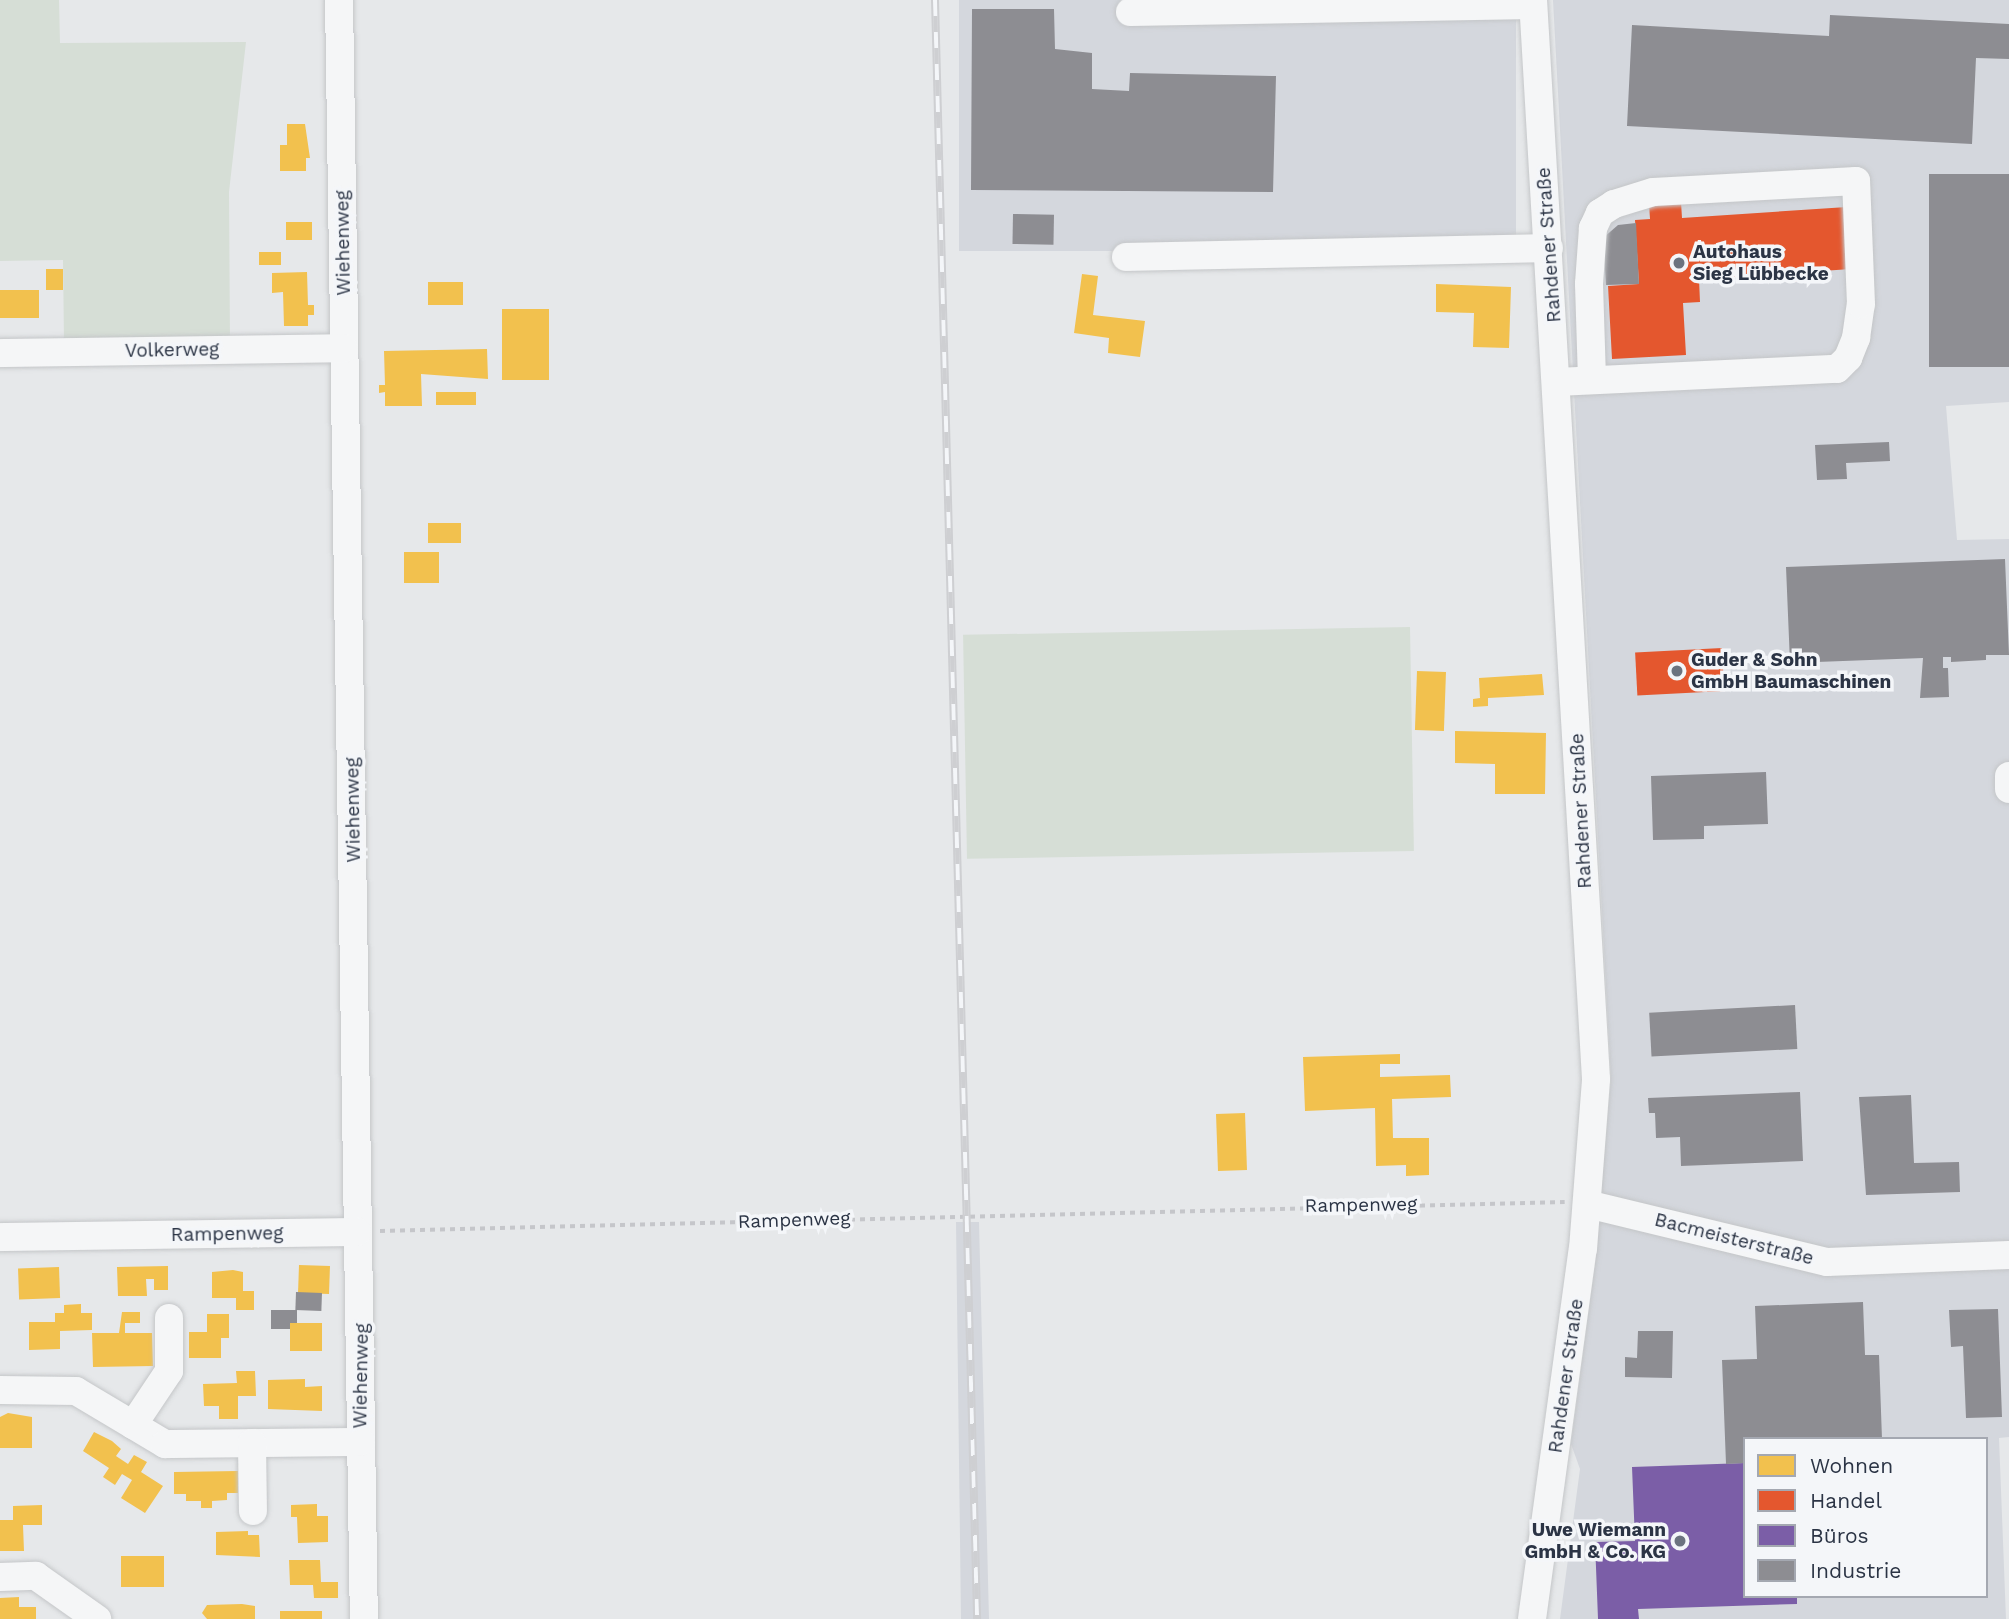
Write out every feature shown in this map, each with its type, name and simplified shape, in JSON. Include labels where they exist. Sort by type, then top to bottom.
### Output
[{"type":"street","name":"Wiehenweg","points":[[340,0],[358,1273],[348,1323],[348,1373],[360,1411],[364,1619]]},
{"type":"street","points":[[1130,12],[1533,2]]},
{"type":"street","name":"Rahdener Straße","points":[[1532,1619],[1587,1204],[1596,1079],[1533,2]]},
{"type":"street","points":[[1557,382],[1837,369],[1856,338],[1861,304],[1856,181],[1653,192],[1614,204],[1600,213],[1592,228],[1589,272],[1592,380]]},
{"type":"street","points":[[1126,257],[1549,248]]},
{"type":"street","name":"Volkerweg","points":[[0,353],[344,348]]},
{"type":"street","points":[[2009,776],[2009,789]]},
{"type":"street","name":"Bacmeisterstraße","points":[[1587,1204],[1827,1262],[2009,1255]]},
{"type":"street","name":"Rampenweg","points":[[0,1237],[357,1232]]},
{"type":"street","points":[[133,1426],[169,1371],[169,1318]]},
{"type":"street","points":[[0,1390],[76,1391],[164,1444],[361,1442]]},
{"type":"street","points":[[252,1443],[253,1511]]},
{"type":"street","points":[[0,1577],[36,1576],[97,1619]]},
{"type":"path","name":"Rampenweg","points":[[357,1232],[1550,1200],[1587,1204]]},
{"type":"shaded area","points":[[0,0],[59,0],[60,43],[246,42],[229,192],[230,343],[64,343],[63,260],[0,261]]},
{"type":"shaded area","points":[[959,0],[1516,0],[1516,251],[959,251]]},
{"type":"shaded area","points":[[1553,0],[2009,0],[2009,402],[1946,406],[1957,540],[2009,539],[2009,1437],[1999,1438],[2006,1619],[1560,1619],[1580,1469],[1571,1444],[1595,1264],[1611,1078]]},
{"type":"shaded area","points":[[1410,627],[1414,851],[967,859],[963,635]]},
{"type":"shaded area","points":[[956,1222],[979,1222],[989,1619],[961,1619]]},
{"type":"building: Wohnen","points":[[287,124],[305,124],[310,158],[306,158],[306,171],[280,171],[280,145],[287,145]]},
{"type":"building: Wohnen","points":[[286,222],[312,222],[312,240],[286,240]]},
{"type":"building: Wohnen","points":[[259,252],[281,252],[281,265],[259,265]]},
{"type":"building: Wohnen","points":[[46,269],[63,269],[63,290],[46,290]]},
{"type":"building: Wohnen","points":[[307,272],[308,305],[314,305],[314,315],[308,315],[308,326],[284,326],[283,292],[272,293],[272,273]]},
{"type":"building: Wohnen","points":[[1082,274],[1098,276],[1093,315],[1145,321],[1140,357],[1108,353],[1109,338],[1074,333]]},
{"type":"building: Wohnen","points":[[428,282],[463,282],[463,305],[428,305]]},
{"type":"building: Wohnen","points":[[1436,284],[1511,287],[1509,348],[1473,347],[1474,313],[1436,312]]},
{"type":"building: Wohnen","points":[[0,290],[39,290],[39,318],[0,318]]},
{"type":"building: Wohnen","points":[[502,309],[549,309],[549,380],[502,380]]},
{"type":"building: Wohnen","points":[[487,349],[488,379],[421,374],[422,406],[385,406],[385,392],[379,393],[379,385],[385,385],[384,351]]},
{"type":"building: Wohnen","points":[[436,392],[476,392],[476,405],[436,405]]},
{"type":"building: Wohnen","points":[[428,523],[461,523],[461,543],[428,543]]},
{"type":"building: Wohnen","points":[[404,552],[439,552],[439,583],[404,583]]},
{"type":"building: Wohnen","points":[[1417,671],[1446,672],[1444,731],[1415,730]]},
{"type":"building: Wohnen","points":[[1542,674],[1544,695],[1488,698],[1488,706],[1473,707],[1473,699],[1480,698],[1479,678]]},
{"type":"building: Wohnen","points":[[1455,731],[1546,733],[1545,794],[1495,794],[1495,764],[1455,763]]},
{"type":"building: Wohnen","points":[[1400,1054],[1400,1064],[1380,1064],[1380,1077],[1450,1075],[1451,1097],[1392,1099],[1393,1138],[1429,1138],[1429,1175],[1406,1176],[1406,1165],[1376,1166],[1375,1108],[1305,1111],[1303,1057]]},
{"type":"building: Wohnen","points":[[1245,1113],[1247,1170],[1218,1171],[1216,1114]]},
{"type":"building: Wohnen","points":[[299,1265],[330,1266],[329,1294],[298,1293]]},
{"type":"building: Wohnen","points":[[168,1266],[168,1290],[154,1290],[154,1279],[146,1279],[147,1296],[118,1296],[117,1267]]},
{"type":"building: Wohnen","points":[[59,1267],[60,1298],[19,1299],[18,1268]]},
{"type":"building: Wohnen","points":[[212,1272],[243,1272],[243,1291],[254,1291],[254,1310],[236,1310],[236,1298],[212,1298]]},
{"type":"building: Wohnen","points":[[81,1304],[81,1313],[92,1313],[92,1330],[60,1331],[60,1349],[29,1350],[29,1322],[55,1322],[55,1313],[64,1313],[64,1305]]},
{"type":"building: Wohnen","points":[[122,1312],[140,1312],[140,1323],[125,1323],[125,1333],[152,1333],[153,1366],[93,1367],[92,1333],[119,1333]]},
{"type":"building: Wohnen","points":[[207,1314],[229,1314],[229,1338],[221,1338],[221,1358],[189,1358],[189,1332],[207,1332]]},
{"type":"building: Wohnen","points":[[290,1323],[322,1323],[322,1351],[290,1351]]},
{"type":"building: Wohnen","points":[[236,1371],[255,1371],[256,1396],[238,1396],[238,1419],[219,1419],[219,1406],[204,1406],[203,1384],[237,1383]]},
{"type":"building: Wohnen","points":[[305,1379],[305,1387],[322,1386],[322,1411],[268,1409],[268,1380]]},
{"type":"building: Wohnen","points":[[8,1413],[32,1417],[32,1448],[0,1448],[0,1417]]},
{"type":"building: Wohnen","points":[[94,1432],[121,1449],[116,1456],[128,1464],[134,1455],[147,1462],[141,1472],[163,1486],[145,1513],[121,1498],[132,1480],[122,1474],[115,1485],[103,1477],[109,1468],[83,1451]]},
{"type":"building: Wohnen","points":[[238,1471],[238,1493],[227,1493],[227,1500],[212,1501],[212,1508],[201,1508],[201,1501],[186,1501],[186,1494],[174,1494],[174,1472]]},
{"type":"building: Wohnen","points":[[317,1504],[317,1516],[328,1516],[328,1542],[298,1543],[297,1517],[291,1517],[291,1505]]},
{"type":"building: Wohnen","points":[[42,1505],[42,1525],[23,1525],[24,1551],[0,1551],[0,1520],[13,1520],[13,1506]]},
{"type":"building: Wohnen","points":[[248,1531],[248,1535],[259,1535],[260,1557],[216,1555],[216,1532]]},
{"type":"building: Wohnen","points":[[121,1556],[164,1556],[164,1587],[121,1587]]},
{"type":"building: Wohnen","points":[[289,1560],[320,1560],[321,1582],[338,1582],[338,1598],[314,1598],[313,1585],[290,1585]]},
{"type":"building: Wohnen","points":[[19,1597],[19,1607],[36,1607],[36,1619],[0,1619],[0,1598]]},
{"type":"building: Wohnen","points":[[207,1605],[255,1606],[255,1619],[207,1619],[202,1613]]},
{"type":"building: Wohnen","points":[[280,1611],[322,1611],[322,1619],[280,1619]]},
{"type":"building: Handel","points":[[1681,202],[1682,218],[1847,207],[1851,269],[1807,272],[1808,281],[1795,282],[1795,273],[1699,279],[1700,302],[1683,303],[1686,355],[1612,359],[1608,286],[1639,284],[1635,220],[1650,219],[1649,204]]},
{"type":"building: Handel","points":[[1722,648],[1724,691],[1637,695],[1635,653]]},
{"type":"building: Büros","name":"Uwe Wiemann GmbH & Co. KG","points":[[1743,1463],[1743,1598],[1797,1598],[1797,1604],[1638,1609],[1639,1619],[1598,1619],[1595,1542],[1635,1541],[1632,1467]]},
{"type":"building: Industrie","points":[[972,9],[1054,9],[1055,49],[1092,53],[1092,89],[1129,91],[1130,73],[1276,76],[1273,192],[971,190]]},
{"type":"building: Industrie","points":[[1830,15],[2009,24],[2009,59],[1976,58],[1972,144],[1627,126],[1632,25],[1829,36]]},
{"type":"building: Industrie","points":[[1929,174],[2009,174],[2009,367],[1929,367]]},
{"type":"building: Industrie","points":[[1013,214],[1054,215],[1053,245],[1012,244]]},
{"type":"building: Industrie","points":[[1636,223],[1639,284],[1606,285],[1603,238],[1618,225]]},
{"type":"building: Industrie","points":[[1889,442],[1890,461],[1846,463],[1847,479],[1817,480],[1815,445]]},
{"type":"building: Industrie","points":[[2005,559],[2009,655],[1986,655],[1986,660],[1951,662],[1951,657],[1943,657],[1943,668],[1948,668],[1949,697],[1920,698],[1923,658],[1790,663],[1786,567]]},
{"type":"building: Industrie","points":[[1766,772],[1768,824],[1704,826],[1704,839],[1653,840],[1651,776]]},
{"type":"building: Industrie","points":[[1795,1005],[1797,1049],[1652,1057],[1649,1013]]},
{"type":"building: Industrie","points":[[1800,1092],[1803,1161],[1681,1166],[1680,1137],[1656,1138],[1655,1113],[1649,1113],[1648,1098]]},
{"type":"building: Industrie","points":[[1911,1095],[1914,1163],[1959,1162],[1960,1192],[1866,1195],[1859,1097]]},
{"type":"building: Industrie","points":[[296,1292],[322,1293],[321,1311],[295,1310]]},
{"type":"building: Industrie","points":[[1863,1302],[1865,1355],[1879,1355],[1882,1437],[1743,1437],[1743,1463],[1726,1464],[1722,1360],[1757,1359],[1755,1306]]},
{"type":"building: Industrie","points":[[1998,1309],[2002,1417],[1966,1418],[1963,1346],[1951,1347],[1949,1310]]},
{"type":"building: Industrie","points":[[271,1310],[297,1310],[297,1323],[290,1323],[290,1329],[271,1329]]},
{"type":"building: Industrie","points":[[1638,1331],[1673,1331],[1672,1378],[1625,1377],[1625,1357],[1637,1358]]},
{"type":"railway","points":[[935,0],[977,1619]]},
{"type":"place","name":"Autohaus Sieg Lübbecke","points":[[1679,263]]},
{"type":"place","name":"Guder & Sohn GmbH Baumaschinen","points":[[1677,671]]},
{"type":"place","name":"Uwe Wiemann GmbH & Co. KG","points":[[1680,1541]]}]
